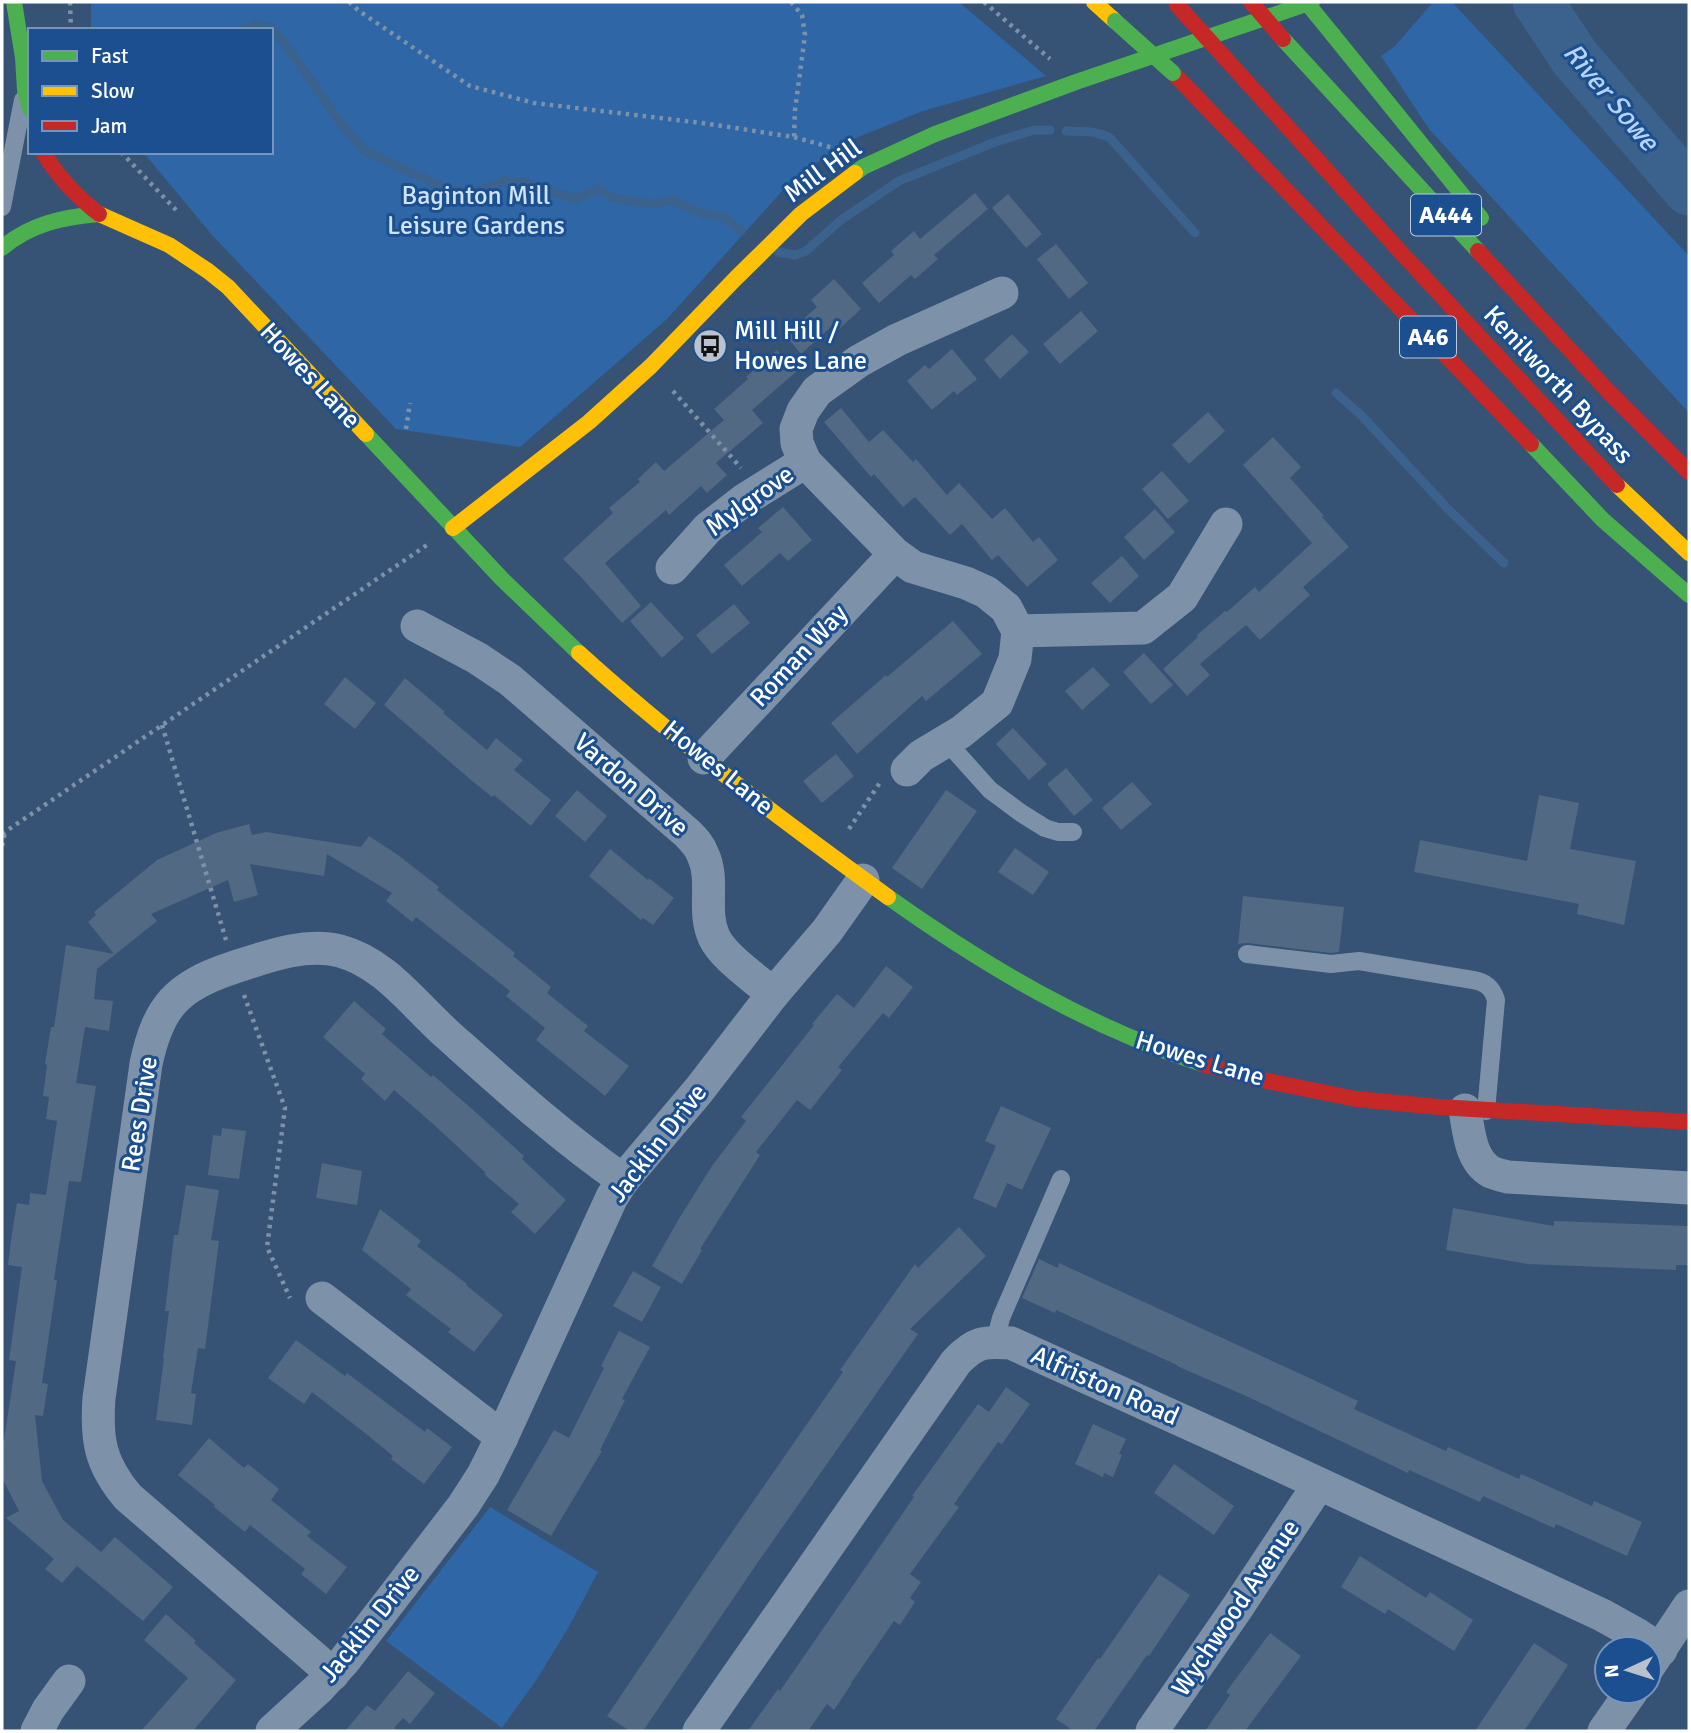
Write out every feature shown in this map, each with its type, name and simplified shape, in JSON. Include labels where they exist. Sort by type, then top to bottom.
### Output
[{"type":"main road","points":[[4,43],[12,2]]},
{"type":"main road","points":[[12,2],[28,101]]},
{"type":"main road","name":"A46","points":[[1094,2],[1173,73],[1603,520],[1689,595]]},
{"type":"main road","name":"A444","points":[[1251,2],[1608,391]]},
{"type":"main road","points":[[1306,2],[1489,229]]},
{"type":"main road","name":"Mill Hill","points":[[453,528],[589,422],[652,366],[801,215],[863,167],[935,134],[1076,82],[1312,2]]},
{"type":"main road","name":"A444","points":[[1175,3],[1396,247]]},
{"type":"main road","points":[[1165,39],[1192,65]]},
{"type":"main road","points":[[44,154],[54,172],[73,194],[99,214]]},
{"type":"main road","name":"A46","points":[[1314,180],[1396,247]]},
{"type":"main road","points":[[2,248],[11,239],[33,227],[65,217],[99,214]]},
{"type":"main road","name":"Howes Lane","points":[[99,214],[169,244],[228,287],[523,600],[586,659],[704,758],[863,880],[930,927],[1011,978],[1140,1043],[1208,1066],[1277,1083],[1351,1098],[1475,1111],[1689,1122]]},
{"type":"main road","name":"Kenilworth Bypass","points":[[1396,247],[1606,474],[1689,553]]},
{"type":"main road","points":[[1572,329],[1608,391]]},
{"type":"main road","name":"Kenilworth Bypass","points":[[1608,391],[1689,472]]},
{"type":"street","name":"Mylgrove","points":[[672,568],[708,527],[744,500],[805,462],[797,443],[796,429],[803,411],[817,391],[859,361],[897,340],[1002,293]]},
{"type":"street","points":[[805,462],[895,554],[913,566],[986,592],[1006,608],[1018,631],[1015,659],[997,703],[961,732],[921,756],[907,770]]},
{"type":"street","points":[[1018,631],[1143,628],[1182,597],[1226,524]]},
{"type":"street","name":"Roman Way","points":[[704,758],[895,554]]},
{"type":"street","name":"Vardon Drive","points":[[417,626],[477,658],[510,680],[687,833],[705,858],[713,935],[729,956],[773,994]]},
{"type":"street","name":"Jacklin Drive","points":[[272,1731],[332,1674],[463,1506],[483,1475],[502,1437],[612,1197],[773,994],[827,931],[863,880]]},
{"type":"street","name":"Rees Drive","points":[[332,1674],[128,1497],[108,1469],[98,1436],[99,1398],[146,1064],[159,1019],[173,1000],[189,986],[234,967],[283,953],[303,949],[337,951],[366,961],[381,971],[447,1034],[583,1152],[623,1180]]},
{"type":"street","points":[[1475,1111],[1471,1143],[1479,1162],[1492,1172],[1508,1177],[1689,1188]]},
{"type":"street","points":[[322,1298],[502,1437]]},
{"type":"street","points":[[699,1731],[956,1362],[968,1349],[981,1343],[995,1342]]},
{"type":"street","name":"Alfriston Road","points":[[995,1342],[1011,1343],[1602,1615],[1638,1635],[1673,1637]]},
{"type":"street","name":"Wychwood Avenue","points":[[1152,1731],[1320,1484]]},
{"type":"street","points":[[37,1731],[69,1681]]},
{"type":"street","points":[[1604,1731],[1622,1705]]},
{"type":"lane","points":[[2,207],[25,90]]},
{"type":"lane","points":[[946,741],[990,790],[1021,813],[1045,828],[1058,832],[1073,832]]},
{"type":"lane","points":[[1247,954],[1331,964],[1359,961],[1481,981],[1489,986],[1496,1000],[1475,1111]]},
{"type":"lane","points":[[995,1342],[1001,1318],[1061,1179]]},
{"type":"path","points":[[70,2],[71,28]]},
{"type":"path","points":[[349,2],[470,86],[534,103],[793,136],[832,148]]},
{"type":"path","points":[[791,2],[802,15],[805,35],[793,136]]},
{"type":"path","points":[[984,2],[1076,82]]},
{"type":"path","points":[[652,366],[761,490]]},
{"type":"path","points":[[406,430],[410,403]]},
{"type":"path","points":[[2,846],[4,832],[453,528]]},
{"type":"path","points":[[162,725],[234,967],[285,1108],[267,1247],[294,1307],[322,1298]]},
{"type":"path","points":[[831,856],[885,776],[907,770]]},
{"type":"green space","name":"Baginton Mill Leisure Gardens","points":[[91,2],[959,2],[1046,76],[923,111],[851,140],[793,179],[667,319],[520,447],[396,429],[212,235],[145,154],[273,154],[273,28],[91,28]]},
{"type":"green space","points":[[1433,2],[1452,2],[1689,256],[1689,413],[1429,129],[1381,56],[1395,46]]},
{"type":"green space","points":[[490,1507],[598,1572],[537,1679],[502,1728],[386,1641]]},
{"type":"building","points":[[975,193],[988,209],[934,255],[938,259],[915,279],[911,275],[879,303],[862,283],[894,255],[891,251],[914,231],[920,239]]},
{"type":"building","points":[[1008,194],[1042,234],[1026,248],[992,208]]},
{"type":"building","points":[[1056,244],[1088,283],[1069,299],[1037,259]]},
{"type":"building","points":[[834,279],[861,309],[838,330],[833,325],[801,354],[785,335],[817,307],[811,300]]},
{"type":"building","points":[[1081,311],[1098,331],[1060,364],[1043,344]]},
{"type":"building","points":[[1012,334],[1029,352],[1000,379],[984,360]]},
{"type":"building","points":[[952,349],[977,379],[957,395],[954,391],[932,410],[907,381],[925,365],[929,369]]},
{"type":"building","points":[[777,350],[796,372],[752,410],[763,423],[716,463],[727,475],[707,493],[701,486],[669,515],[666,510],[605,563],[641,606],[622,623],[563,559],[613,513],[609,508],[640,482],[638,479],[656,462],[664,471],[724,420],[714,409]]},
{"type":"building","points":[[841,408],[869,442],[883,430],[913,462],[916,459],[947,495],[959,483],[992,519],[1005,508],[1033,542],[1039,537],[1058,560],[1027,587],[998,555],[992,560],[962,524],[950,535],[915,497],[903,507],[874,474],[871,477],[824,422]]},
{"type":"building","points":[[1208,412],[1225,431],[1189,464],[1172,445]]},
{"type":"building","points":[[1273,437],[1301,467],[1290,478],[1349,547],[1303,587],[1310,595],[1260,640],[1246,625],[1200,664],[1210,675],[1187,696],[1163,669],[1225,611],[1255,587],[1259,592],[1312,543],[1243,465]]},
{"type":"building","points":[[1162,471],[1189,501],[1168,519],[1142,489]]},
{"type":"building","points":[[783,507],[812,540],[788,561],[780,553],[742,586],[724,565],[762,532],[758,528]]},
{"type":"building","points":[[1155,509],[1175,532],[1144,560],[1124,537]]},
{"type":"building","points":[[1122,556],[1139,576],[1110,603],[1091,583]]},
{"type":"building","points":[[651,602],[684,638],[662,658],[630,621]]},
{"type":"building","points":[[734,604],[750,623],[712,654],[696,635]]},
{"type":"building","points":[[953,621],[982,654],[926,701],[922,696],[857,754],[831,723]]},
{"type":"building","points":[[1144,653],[1173,685],[1151,704],[1123,672]]},
{"type":"building","points":[[1093,667],[1110,685],[1082,710],[1065,691]]},
{"type":"building","points":[[345,677],[376,703],[355,729],[324,704]]},
{"type":"building","points":[[405,678],[487,750],[496,738],[523,760],[514,770],[551,800],[531,826],[471,780],[384,705]]},
{"type":"building","points":[[1013,728],[1047,764],[1029,780],[996,744]]},
{"type":"building","points":[[836,754],[854,776],[822,803],[803,781]]},
{"type":"building","points":[[1066,768],[1093,800],[1074,816],[1047,784]]},
{"type":"building","points":[[1132,782],[1152,804],[1121,830],[1102,808]]},
{"type":"building","points":[[577,790],[607,816],[585,842],[555,816]]},
{"type":"building","points":[[946,790],[977,811],[922,889],[892,868]]},
{"type":"building","points":[[1539,795],[1579,803],[1570,849],[1636,861],[1624,925],[1577,914],[1579,904],[1414,872],[1420,840],[1527,861]]},
{"type":"building","points":[[249,824],[252,835],[266,832],[361,847],[369,836],[439,887],[437,890],[515,953],[513,956],[551,987],[547,993],[588,1026],[584,1031],[629,1066],[605,1096],[536,1040],[545,1028],[506,996],[510,991],[416,917],[412,922],[386,901],[392,893],[327,854],[324,876],[250,864],[258,895],[234,902],[228,880],[151,914],[157,921],[97,969],[94,999],[113,1001],[109,1031],[85,1027],[76,1083],[96,1086],[81,1182],[69,1181],[42,1383],[48,1384],[43,1416],[35,1415],[42,1481],[63,1520],[101,1552],[115,1537],[173,1587],[143,1621],[77,1566],[62,1583],[45,1569],[54,1559],[6,1518],[19,1511],[2,1478],[2,1441],[16,1361],[9,1360],[22,1267],[8,1265],[12,1233],[17,1203],[29,1205],[30,1193],[46,1195],[57,1121],[46,1119],[49,1097],[43,1096],[45,1064],[51,1027],[54,1027],[66,945],[114,954],[88,922],[96,915],[94,912],[157,860],[216,833]]},
{"type":"building","points":[[1015,848],[1049,872],[1033,895],[998,872]]},
{"type":"building","points":[[610,849],[674,898],[653,925],[643,918],[641,920],[589,876]]},
{"type":"building","points":[[1243,896],[1344,907],[1339,952],[1238,944]]},
{"type":"building","points":[[886,966],[913,987],[889,1018],[883,1013],[838,1067],[842,1070],[810,1110],[797,1100],[756,1152],[760,1155],[700,1249],[702,1250],[682,1284],[652,1266],[712,1166],[746,1121],[741,1117],[814,1025],[812,1024],[837,994],[854,1008]]},
{"type":"building","points":[[354,1001],[386,1029],[382,1034],[472,1109],[524,1156],[522,1159],[566,1200],[535,1234],[511,1212],[519,1204],[484,1174],[486,1173],[394,1090],[385,1101],[361,1079],[365,1074],[323,1037]]},
{"type":"building","points":[[1001,1106],[1051,1128],[1022,1190],[1007,1183],[996,1208],[973,1198],[996,1146],[985,1141]]},
{"type":"building","points":[[222,1128],[246,1131],[239,1179],[208,1175],[213,1135],[221,1136]]},
{"type":"building","points":[[322,1163],[362,1171],[357,1205],[316,1198]]},
{"type":"building","points":[[186,1185],[219,1190],[211,1240],[219,1241],[205,1349],[198,1348],[191,1393],[196,1394],[192,1425],[156,1420],[169,1311],[165,1311],[174,1235],[178,1235]]},
{"type":"building","points":[[1453,1208],[1554,1226],[1554,1221],[1689,1226],[1689,1265],[1676,1265],[1676,1270],[1527,1264],[1446,1250]]},
{"type":"building","points":[[380,1209],[421,1241],[417,1246],[503,1315],[474,1352],[448,1332],[451,1329],[406,1295],[411,1289],[362,1250]]},
{"type":"building","points":[[959,1227],[986,1256],[910,1329],[918,1334],[643,1731],[630,1731],[607,1716],[843,1372],[840,1370],[915,1264],[918,1268]]},
{"type":"building","points":[[1039,1259],[1058,1268],[1059,1263],[1358,1401],[1354,1409],[1446,1451],[1448,1447],[1519,1479],[1521,1474],[1592,1506],[1594,1501],[1642,1522],[1627,1556],[1556,1524],[1554,1528],[1483,1496],[1480,1502],[1409,1470],[1408,1473],[1246,1396],[1056,1310],[1055,1313],[1022,1298]]},
{"type":"building","points":[[633,1271],[661,1287],[642,1322],[613,1306]]},
{"type":"building","points":[[619,1331],[650,1347],[622,1399],[625,1400],[600,1450],[602,1451],[551,1536],[507,1510],[554,1430],[569,1438]]},
{"type":"building","points":[[296,1340],[345,1376],[347,1373],[425,1432],[427,1428],[452,1447],[424,1484],[312,1392],[304,1404],[268,1378]]},
{"type":"building","points":[[1006,1387],[1030,1404],[1002,1444],[998,1442],[954,1504],[959,1507],[910,1574],[921,1582],[910,1598],[915,1602],[900,1625],[894,1621],[834,1710],[827,1704],[808,1731],[748,1731],[778,1689],[780,1691],[978,1404],[989,1412]]},
{"type":"building","points":[[1093,1424],[1126,1439],[1113,1477],[1104,1473],[1103,1477],[1075,1464]]},
{"type":"building","points":[[209,1438],[244,1468],[248,1464],[279,1489],[271,1500],[311,1532],[307,1536],[347,1567],[326,1594],[301,1574],[305,1569],[250,1525],[245,1532],[178,1475]]},
{"type":"building","points":[[1174,1464],[1234,1506],[1214,1535],[1154,1493]]},
{"type":"building","points":[[1360,1556],[1426,1598],[1430,1592],[1473,1620],[1454,1651],[1388,1609],[1385,1614],[1341,1587]]},
{"type":"building","points":[[1159,1574],[1190,1595],[1094,1731],[1074,1731],[1056,1719]]},
{"type":"building","points":[[166,1614],[236,1680],[193,1731],[141,1731],[188,1678],[144,1640]]},
{"type":"building","points":[[1270,1633],[1301,1656],[1245,1731],[1205,1731],[1230,1695],[1226,1692]]},
{"type":"building","points":[[1534,1643],[1568,1665],[1553,1688],[1524,1731],[1475,1731]]},
{"type":"building","points":[[408,1671],[435,1693],[410,1724],[403,1718],[394,1728],[398,1731],[345,1731],[367,1705],[375,1711]]},
{"type":"waterway","name":"River Sowe","points":[[1538,2],[1575,58],[1689,190]]},
{"type":"waterway","points":[[246,28],[257,25],[271,28]]},
{"type":"waterway","points":[[273,30],[340,122],[365,151],[447,189],[468,194],[505,181],[525,182],[574,199],[599,189],[613,198],[653,204],[673,200],[701,213],[724,217],[741,231]]},
{"type":"waterway","points":[[778,252],[795,255],[806,251],[841,220],[899,181],[995,142],[1034,130],[1050,130]]},
{"type":"waterway","points":[[1066,131],[1094,133],[1110,138],[1195,233]]},
{"type":"waterway","points":[[1336,393],[1362,416],[1448,509],[1504,563]]},
{"type":"traffic: fast","points":[[14,2],[28,101]]},
{"type":"traffic: fast","points":[[1306,2],[1333,35]]},
{"type":"traffic: fast","points":[[855,173],[935,134],[1076,82],[1312,2]]},
{"type":"traffic: fast","points":[[1115,21],[1173,73]]},
{"type":"traffic: fast","points":[[1333,35],[1481,218]]},
{"type":"traffic: fast","points":[[1283,39],[1478,251]]},
{"type":"traffic: fast","points":[[2,248],[36,227],[73,217],[99,214]]},
{"type":"traffic: fast","points":[[366,434],[502,579],[579,653]]},
{"type":"traffic: fast","points":[[1531,444],[1603,520],[1689,595]]},
{"type":"traffic: fast","points":[[888,897],[962,947],[1078,1013],[1118,1032],[1202,1064]]},
{"type":"traffic: slow","points":[[1094,2],[1115,21]]},
{"type":"traffic: slow","points":[[453,528],[589,422],[651,366],[801,214],[855,173]]},
{"type":"traffic: slow","points":[[99,214],[169,245],[228,287],[366,434]]},
{"type":"traffic: slow","points":[[1617,485],[1689,553]]},
{"type":"traffic: slow","points":[[579,653],[730,779],[888,897]]},
{"type":"traffic: jam","points":[[1251,2],[1283,39]]},
{"type":"traffic: jam","points":[[1177,5],[1226,59]]},
{"type":"traffic: jam","points":[[1226,59],[1617,485]]},
{"type":"traffic: jam","points":[[1173,73],[1531,444]]},
{"type":"traffic: jam","points":[[44,154],[68,186],[99,214]]},
{"type":"traffic: jam","points":[[1478,251],[1608,391],[1689,472]]},
{"type":"traffic: jam","points":[[1202,1064],[1257,1079],[1356,1099],[1439,1107],[1689,1122]]},
{"type":"place","name":"Mill Hill / Howes Lane","points":[[710,346]]}]
